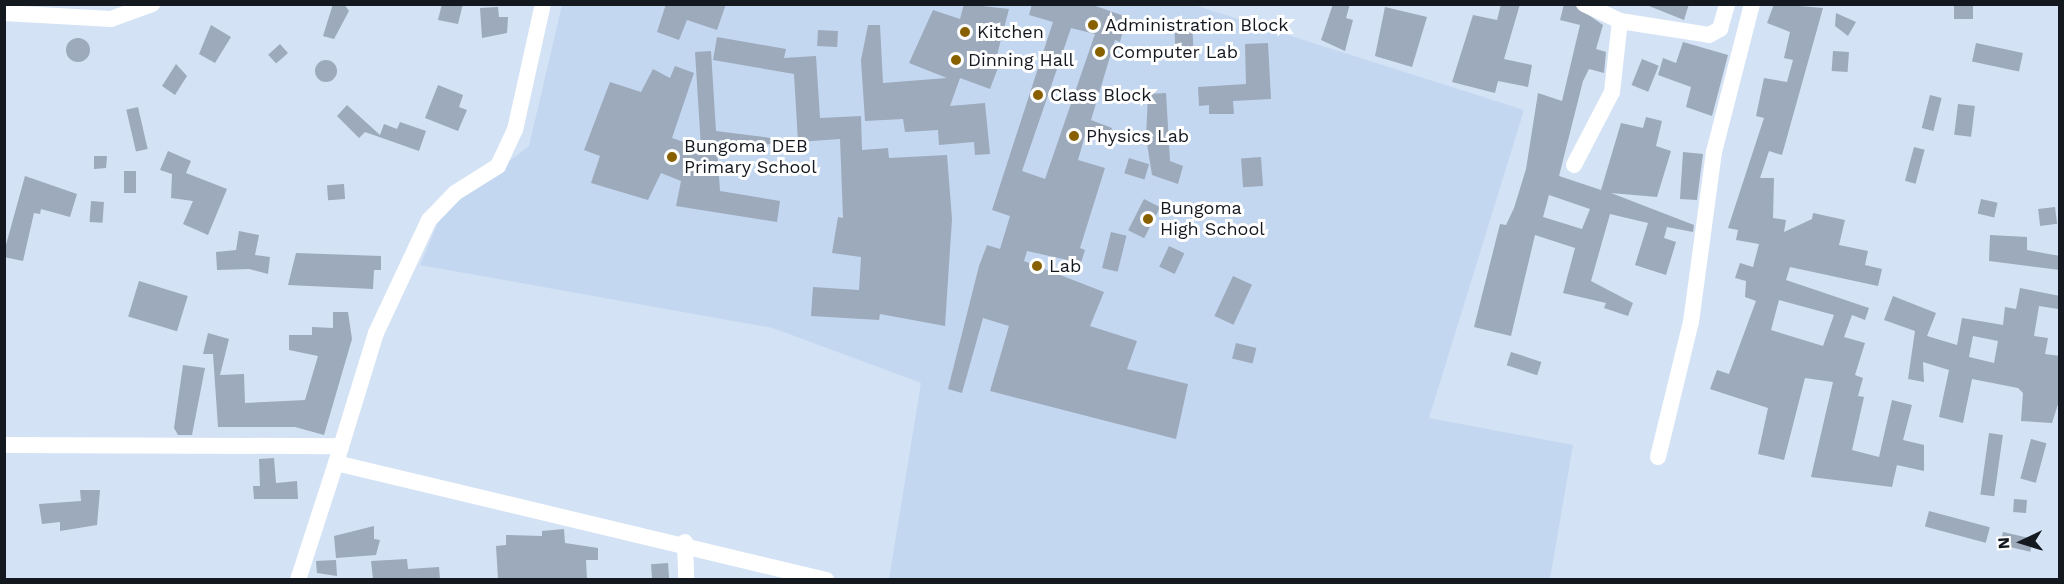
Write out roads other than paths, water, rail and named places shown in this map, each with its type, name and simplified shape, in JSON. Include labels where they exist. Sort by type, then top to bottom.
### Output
[{"type":"street","points":[[4,13],[111,19],[152,4]]},
{"type":"street","points":[[298,579],[376,333],[429,220],[455,193],[498,166],[515,130],[543,4]]},
{"type":"street","points":[[1584,4],[1620,21],[1717,34],[1727,4]]},
{"type":"street","points":[[1658,457],[1692,322],[1714,152],[1752,4]]},
{"type":"street","points":[[1574,165],[1612,92],[1620,21]]},
{"type":"street","points":[[4,445],[341,446]]},
{"type":"street","points":[[336,463],[685,542],[826,579]]},
{"type":"street","points":[[685,542],[686,579]]},
{"type":"place","name":"Administration Block","points":[[1093,25]]},
{"type":"place","name":"Kitchen","points":[[965,32]]},
{"type":"place","name":"Computer Lab","points":[[1100,52]]},
{"type":"place","name":"Dinning Hall","points":[[956,60]]},
{"type":"place","name":"Class Block","points":[[1038,95]]},
{"type":"place","name":"Physics Lab","points":[[1074,136]]},
{"type":"place","name":"Bungoma DEB Primary School","points":[[672,157]]},
{"type":"place","name":"Bungoma High School","points":[[1148,219]]},
{"type":"place","name":"Lab","points":[[1037,266]]}]
